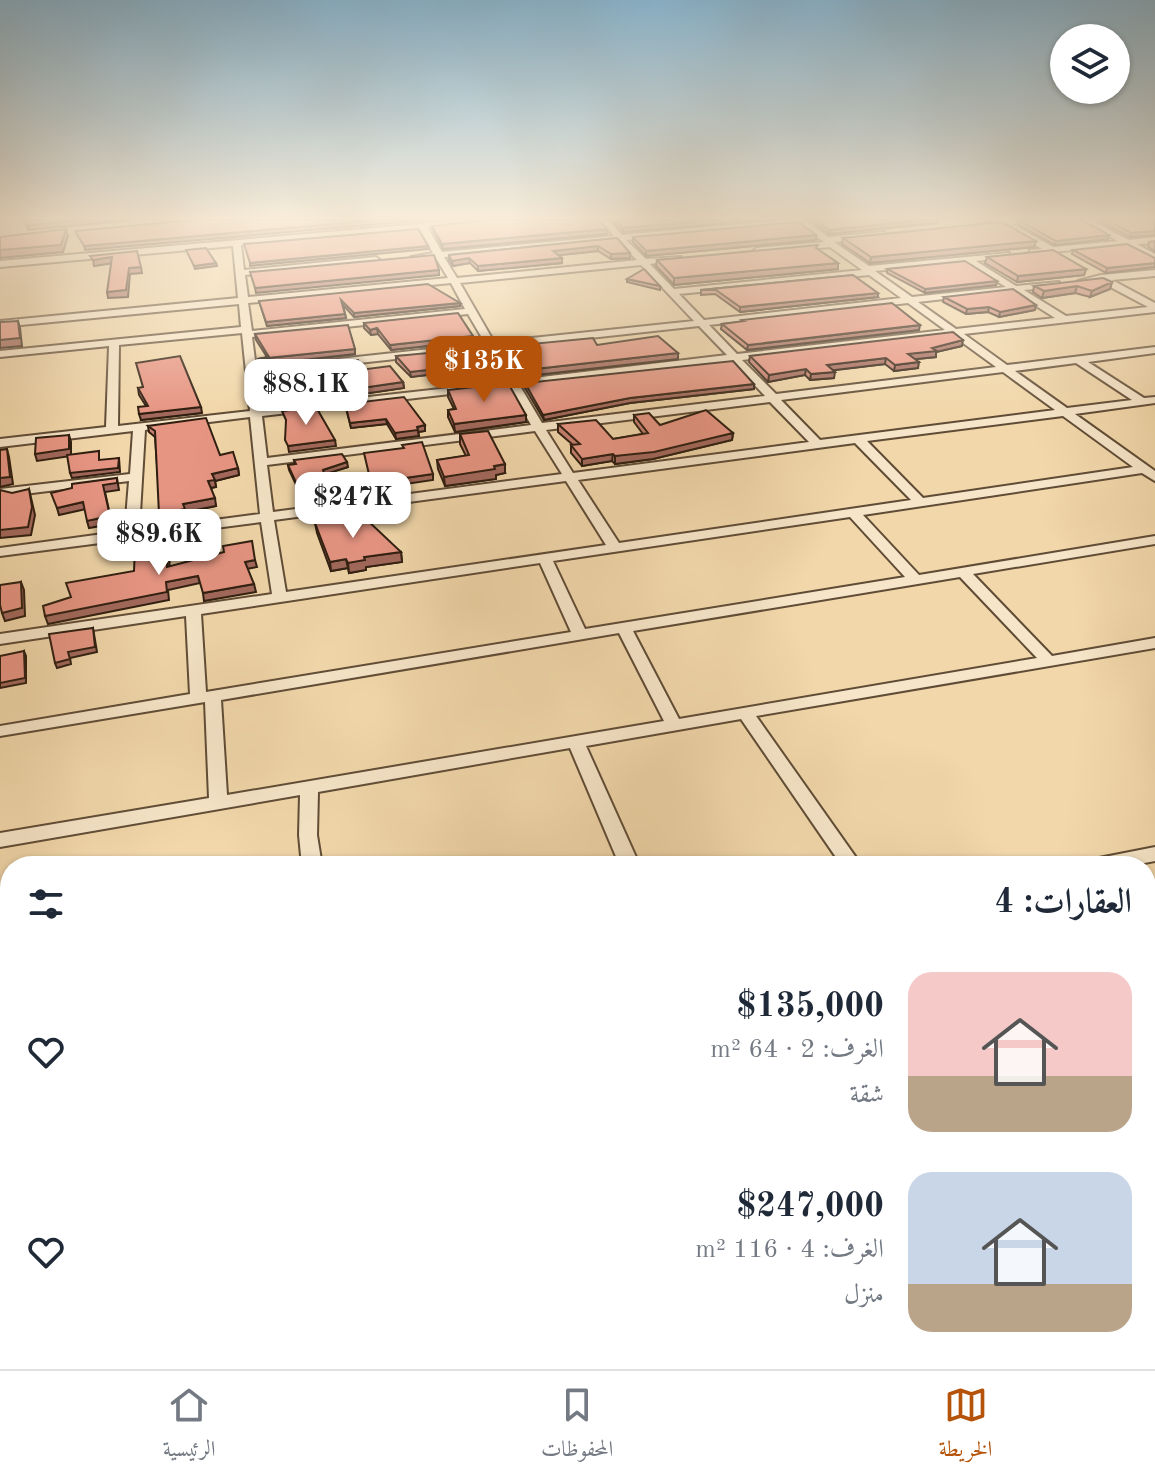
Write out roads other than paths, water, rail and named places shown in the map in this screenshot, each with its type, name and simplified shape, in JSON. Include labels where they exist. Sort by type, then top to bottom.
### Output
[{"type":"street","points":[[240,284],[267,517],[280,597]]},
{"type":"street","points":[[0,324],[425,284]]},
{"type":"street","points":[[456,284],[538,427],[615,548]]},
{"type":"street","points":[[664,284],[817,444]]},
{"type":"street","points":[[672,292],[744,284]]},
{"type":"street","points":[[887,284],[1150,473]]},
{"type":"street","points":[[1007,284],[1064,319]]},
{"type":"street","points":[[250,372],[1054,284]]},
{"type":"street","points":[[1111,284],[1155,308]]},
{"type":"street","points":[[0,443],[1155,308]]},
{"type":"street","points":[[0,354],[472,311]]},
{"type":"street","points":[[44,350],[47,320]]},
{"type":"street","points":[[112,431],[114,343]]},
{"type":"street","points":[[261,462],[1155,350]]},
{"type":"street","points":[[1077,359],[1141,401]]},
{"type":"street","points":[[0,552],[1155,400]]},
{"type":"street","points":[[132,534],[133,477],[139,427]]},
{"type":"street","points":[[859,440],[920,502]]},
{"type":"street","points":[[0,639],[920,502],[1150,473]]},
{"type":"street","points":[[0,493],[133,477]]},
{"type":"street","points":[[853,512],[915,579]]},
{"type":"street","points":[[0,731],[1155,540]]},
{"type":"street","points":[[545,558],[580,634]]},
{"type":"street","points":[[962,571],[1048,661]]},
{"type":"street","points":[[193,610],[218,802]]},
{"type":"street","points":[[623,627],[674,724]]},
{"type":"street","points":[[0,840],[1155,643]]},
{"type":"street","points":[[745,712],[845,856]]},
{"type":"street","points":[[576,743],[626,856]]},
{"type":"street","points":[[309,787],[311,856]]}]
